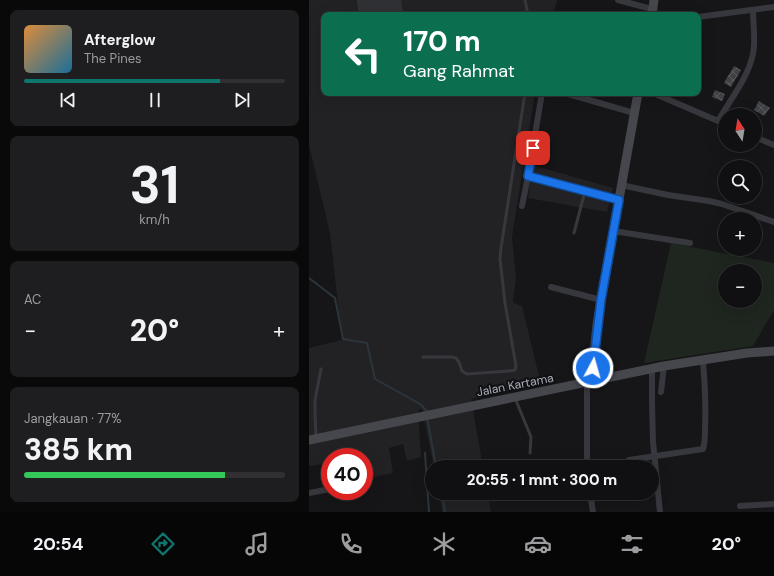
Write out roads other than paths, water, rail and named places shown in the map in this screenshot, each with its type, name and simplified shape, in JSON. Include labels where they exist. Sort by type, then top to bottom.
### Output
[{"type":"main road","points":[[589,382],[601,300],[637,96]]},
{"type":"main road","name":"Jalan Kartama","points":[[313,439],[665,366],[774,351]]},
{"type":"street","points":[[618,0],[653,8]]},
{"type":"street","points":[[701,17],[774,7]]},
{"type":"street","points":[[726,108],[747,72],[753,54],[753,10]]},
{"type":"street","points":[[522,206],[541,96]]},
{"type":"street","points":[[575,96],[634,113]]},
{"type":"street","points":[[660,96],[718,121]]},
{"type":"street","points":[[762,140],[774,145]]},
{"type":"street","points":[[621,185],[722,204],[774,222]]},
{"type":"street","points":[[613,231],[690,244]]},
{"type":"street","points":[[551,287],[601,300]]},
{"type":"street","points":[[629,460],[701,450],[704,447],[705,398],[703,361]]},
{"type":"street","points":[[661,392],[665,366]]},
{"type":"street","points":[[652,369],[655,456],[660,512]]},
{"type":"street","points":[[587,460],[589,382]]},
{"type":"street","points":[[309,493],[321,491]]},
{"type":"street","points":[[591,500],[593,512]]},
{"type":"street","points":[[740,506],[774,504]]},
{"type":"lane","points":[[525,0],[527,12]]},
{"type":"lane","points":[[423,357],[456,358],[462,371],[467,374],[515,370],[516,366],[505,303],[500,259],[525,96]]},
{"type":"lane","points":[[528,176],[619,200]]},
{"type":"lane","points":[[574,233],[585,191]]},
{"type":"lane","points":[[313,439],[315,400],[321,369]]},
{"type":"lane","points":[[515,397],[531,437],[530,453]]},
{"type":"waterway","points":[[309,278],[335,298],[343,339],[367,343],[375,379],[420,404],[426,410],[426,413]]},
{"type":"waterway","points":[[427,417],[435,460]]},
{"type":"waterway","points":[[425,453],[429,512]]},
{"type":"waterway","points":[[443,500],[445,512]]}]
